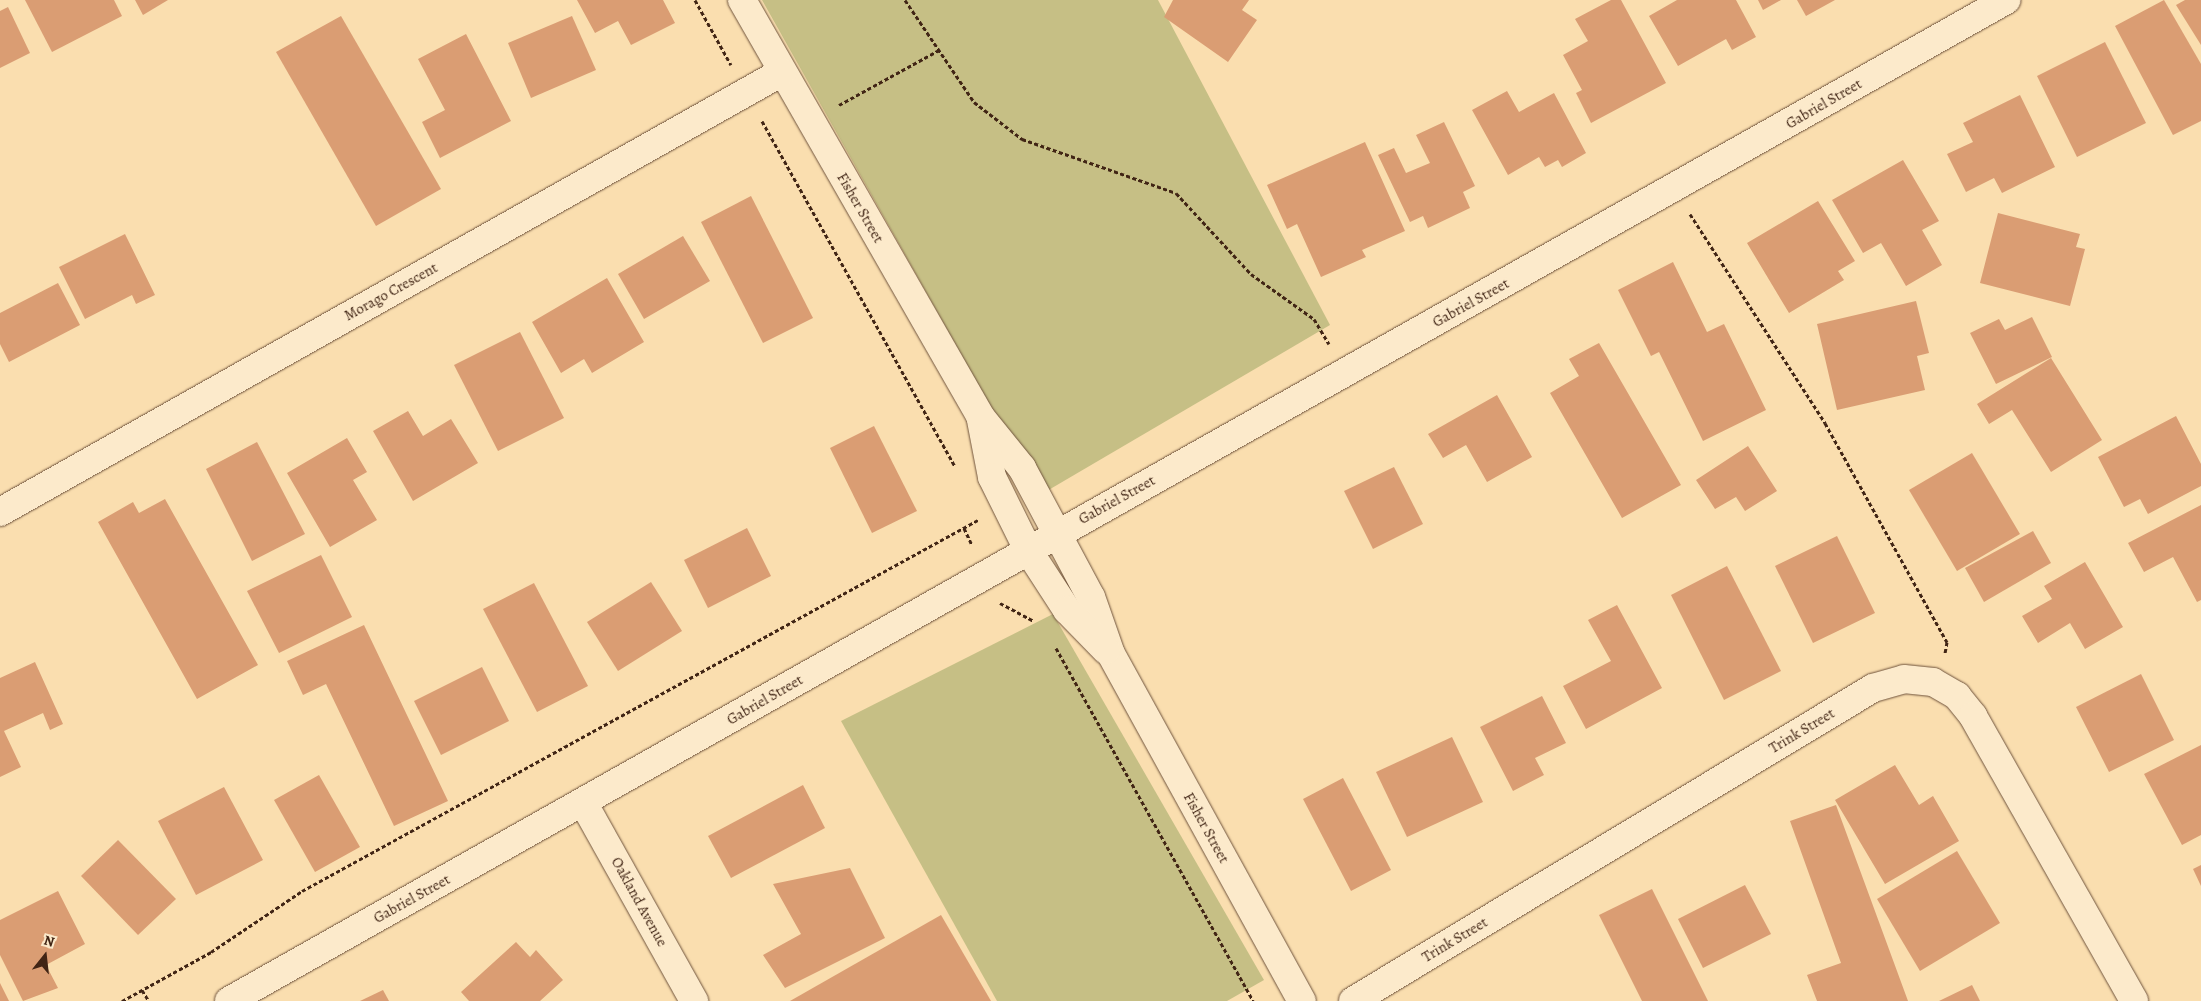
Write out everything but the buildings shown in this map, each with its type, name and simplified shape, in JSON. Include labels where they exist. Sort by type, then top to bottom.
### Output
[{"type":"street","name":"Fisher Street","points":[[742,0],[980,416],[1022,468],[1091,597],[1111,654],[1302,1001]]},
{"type":"street","name":"Gabriel Street","points":[[229,1001],[584,804],[1028,550],[1675,189],[2006,0]]},
{"type":"street","name":"Morago Crescent","points":[[0,512],[782,72]]},
{"type":"street","name":"Fisher Street","points":[[980,416],[992,477],[1028,550],[1067,610],[1111,654]]},
{"type":"street","name":"Trink Street","points":[[1353,1001],[1873,688],[1904,679],[1933,682],[1957,696],[1973,716],[2134,1001]]},
{"type":"street","name":"Oakland Avenue","points":[[584,804],[694,1001]]},
{"type":"path","points":[[695,0],[959,474]]},
{"type":"path","points":[[906,0],[974,102],[1022,140],[1176,194],[1251,274],[1314,319],[1346,373]]},
{"type":"path","points":[[810,121],[939,50]]},
{"type":"path","points":[[1675,189],[1825,423],[1948,642],[1933,682]]},
{"type":"path","points":[[122,1001],[211,952],[302,891],[983,518],[978,509]]},
{"type":"path","points":[[1054,644],[1253,1001]]},
{"type":"path","points":[[142,990],[149,1001]]},
{"type":"shaded area","points":[[762,0],[1158,0],[1330,325],[1040,495]]},
{"type":"shaded area","points":[[1053,614],[1264,980],[1227,1001],[997,1001],[841,721]]}]
